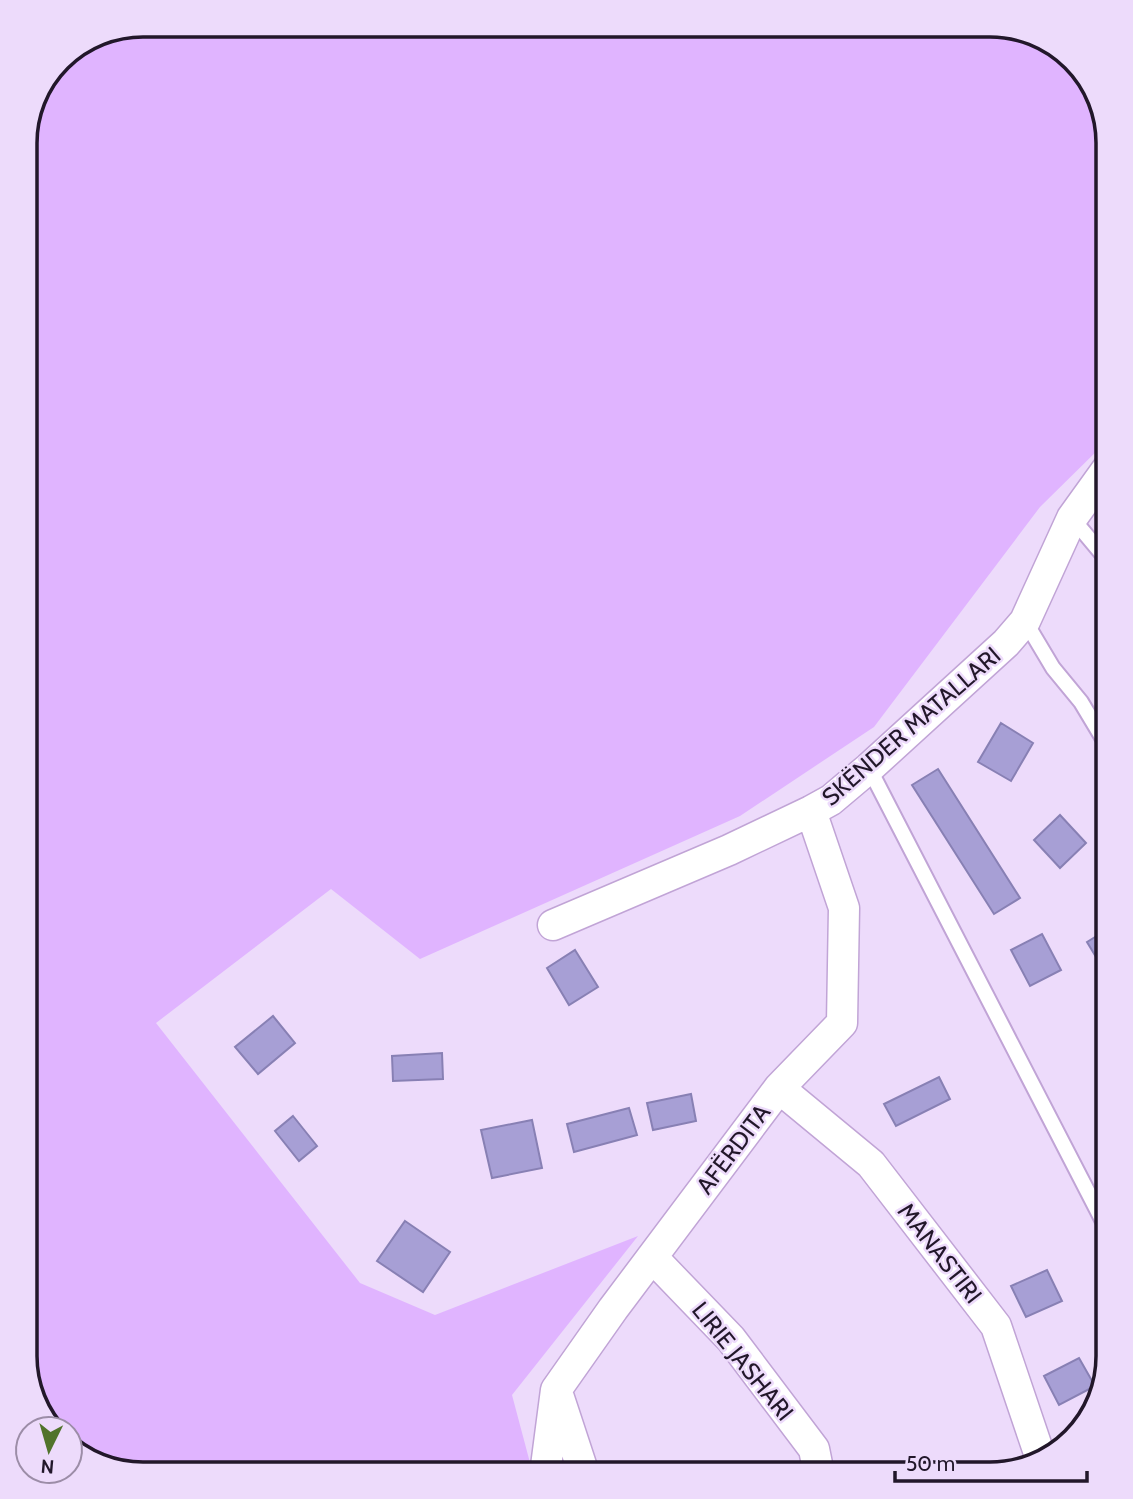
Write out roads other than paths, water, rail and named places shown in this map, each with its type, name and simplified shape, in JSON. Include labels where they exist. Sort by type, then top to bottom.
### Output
[{"type":"street","name":"SKËNDER MATALLARI","points":[[554,925],[729,850],[831,800],[1006,643],[1025,621],[1072,519],[1096,484]]},
{"type":"street","name":"AFËRDITA","points":[[547,1462],[556,1390],[613,1309],[779,1088],[842,1023],[844,908],[811,811]]},
{"type":"street","name":"MANASTIRI","points":[[779,1088],[871,1164],[996,1326],[1038,1450]]},
{"type":"street","name":"LIRIE JASHARI","points":[[652,1257],[731,1339],[814,1449],[817,1462]]},
{"type":"street","points":[[556,1390],[580,1462]]},
{"type":"lane","points":[[1072,519],[1096,547]]},
{"type":"lane","points":[[1025,621],[1053,668],[1081,702],[1096,727]]},
{"type":"lane","points":[[869,768],[1096,1208]]}]
